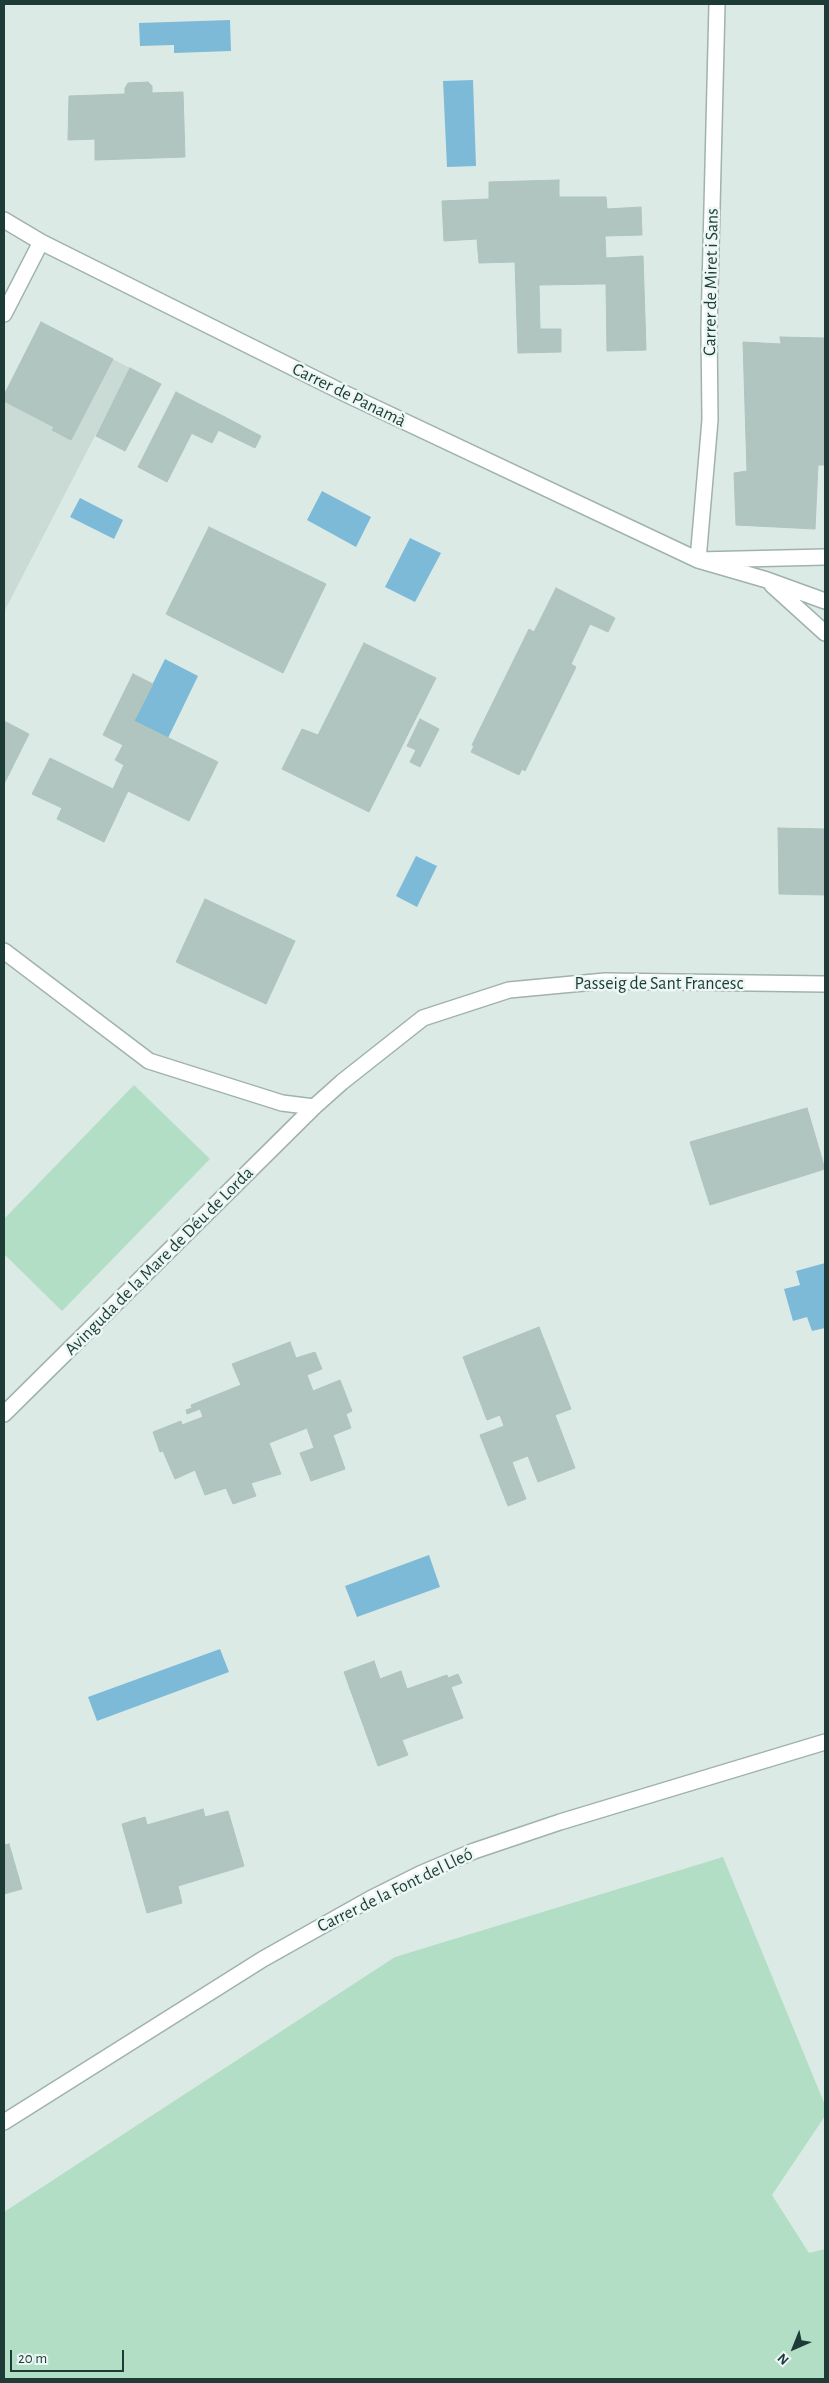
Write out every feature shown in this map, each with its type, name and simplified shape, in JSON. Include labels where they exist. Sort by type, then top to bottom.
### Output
[{"type":"street","name":"Carrer de Miret i Sans","points":[[698,560],[710,420],[709,329],[717,4]]},
{"type":"street","name":"Carrer de Panamà","points":[[4,220],[41,242],[346,394],[698,560],[767,580],[825,601]]},
{"type":"street","points":[[4,314],[41,242]]},
{"type":"street","name":"Carrer de Panamà","points":[[698,560],[825,557]]},
{"type":"street","name":"Carrer de Panamà","points":[[767,580],[825,633]]},
{"type":"street","points":[[4,952],[149,1061],[282,1103],[314,1108]]},
{"type":"street","name":"Passeig de Sant Francesc","points":[[314,1108],[342,1082],[423,1018],[509,990],[605,981],[825,984]]},
{"type":"street","name":"Avinguda de la Mare de Déu de Lorda","points":[[4,1414],[314,1108]]},
{"type":"street","name":"Carrer de la Font del Lleó","points":[[4,2122],[263,1958],[370,1899],[420,1874],[474,1851],[560,1822],[825,1742]]},
{"type":"shaded area","points":[[41,322],[130,368],[4,612],[4,395]]},
{"type":"green space","points":[[134,1085],[210,1159],[62,1311],[4,1254],[4,1219]]},
{"type":"green space","points":[[723,1857],[825,2105],[825,2116],[772,2195],[809,2253],[825,2249],[825,2379],[4,2379],[4,2212],[395,1957]]},
{"type":"water","points":[[230,20],[231,51],[174,53],[174,45],[140,46],[139,23]]},
{"type":"water","points":[[473,80],[476,166],[447,167],[443,81]]},
{"type":"water","points":[[322,491],[371,517],[356,547],[307,520]]},
{"type":"water","points":[[80,498],[123,520],[114,539],[70,517]]},
{"type":"water","points":[[410,538],[441,553],[415,602],[385,587]]},
{"type":"water","points":[[165,659],[198,676],[168,738],[134,721]]},
{"type":"water","points":[[416,856],[437,866],[417,907],[396,896]]},
{"type":"water","points":[[825,1263],[825,1328],[812,1331],[807,1317],[793,1321],[784,1289],[800,1285],[796,1271]]},
{"type":"water","points":[[429,1555],[440,1587],[357,1617],[345,1586]]},
{"type":"water","points":[[220,1649],[229,1672],[97,1721],[88,1697]]},
{"type":"building","points":[[148,82],[152,86],[152,93],[183,92],[185,157],[95,160],[95,139],[68,140],[69,96],[125,94],[125,88],[128,83]]},
{"type":"building","points":[[559,180],[559,197],[606,197],[607,209],[641,207],[642,235],[605,236],[606,258],[643,256],[646,350],[607,351],[606,284],[539,285],[540,329],[561,329],[561,352],[518,353],[515,262],[479,263],[477,239],[444,241],[442,201],[489,199],[489,182]]},
{"type":"building","points":[[41,322],[113,359],[71,440],[52,430],[54,427],[4,401],[4,395]]},
{"type":"building","points":[[780,337],[825,338],[825,465],[818,465],[815,529],[736,525],[734,473],[747,471],[743,342],[781,344]]},
{"type":"building","points":[[130,368],[161,384],[125,451],[96,436]]},
{"type":"building","points":[[176,392],[205,407],[167,482],[138,467]]},
{"type":"building","points":[[205,407],[225,417],[212,443],[191,433]]},
{"type":"building","points":[[225,417],[261,436],[255,448],[218,430]]},
{"type":"building","points":[[209,527],[326,584],[283,673],[166,614]]},
{"type":"building","points":[[556,588],[615,618],[608,632],[590,624],[571,664],[576,667],[525,771],[522,769],[519,775],[471,752],[474,746],[472,745],[529,629],[534,632]]},
{"type":"building","points":[[364,643],[436,678],[369,812],[282,769],[302,729],[318,735]]},
{"type":"building","points":[[133,674],[153,684],[134,721],[218,762],[189,821],[128,791],[104,842],[57,819],[62,808],[32,794],[50,758],[113,789],[124,765],[115,760],[123,745],[103,735]]},
{"type":"building","points":[[420,719],[439,729],[420,767],[410,762],[416,750],[407,746]]},
{"type":"building","points":[[4,721],[29,734],[4,784]]},
{"type":"building","points":[[778,828],[825,829],[825,895],[779,894]]},
{"type":"building","points":[[205,899],[295,941],[266,1004],[176,962]]},
{"type":"building","points":[[807,1108],[825,1169],[710,1205],[690,1142]]},
{"type":"building","points":[[539,1327],[571,1409],[555,1415],[575,1468],[538,1482],[528,1456],[512,1462],[526,1499],[508,1506],[480,1435],[504,1426],[500,1415],[487,1420],[463,1357]]},
{"type":"building","points":[[290,1342],[296,1358],[315,1352],[322,1369],[307,1375],[313,1391],[340,1380],[352,1411],[346,1414],[351,1428],[333,1435],[345,1469],[311,1481],[300,1453],[314,1448],[307,1428],[269,1443],[281,1474],[251,1483],[256,1496],[233,1504],[226,1488],[205,1495],[195,1470],[175,1479],[163,1451],[160,1452],[153,1432],[181,1421],[182,1425],[203,1417],[200,1409],[187,1414],[186,1410],[192,1408],[191,1405],[241,1385],[232,1364]]},
{"type":"building","points":[[374,1661],[380,1679],[401,1671],[407,1689],[447,1675],[448,1678],[458,1674],[462,1683],[451,1687],[463,1718],[402,1740],[408,1755],[378,1766],[344,1672]]},
{"type":"building","points":[[203,1809],[205,1817],[228,1811],[244,1866],[178,1886],[182,1903],[147,1913],[122,1824],[145,1817],[147,1825]]},
{"type":"building","points":[[9,1844],[22,1889],[4,1894],[4,1845]]}]
